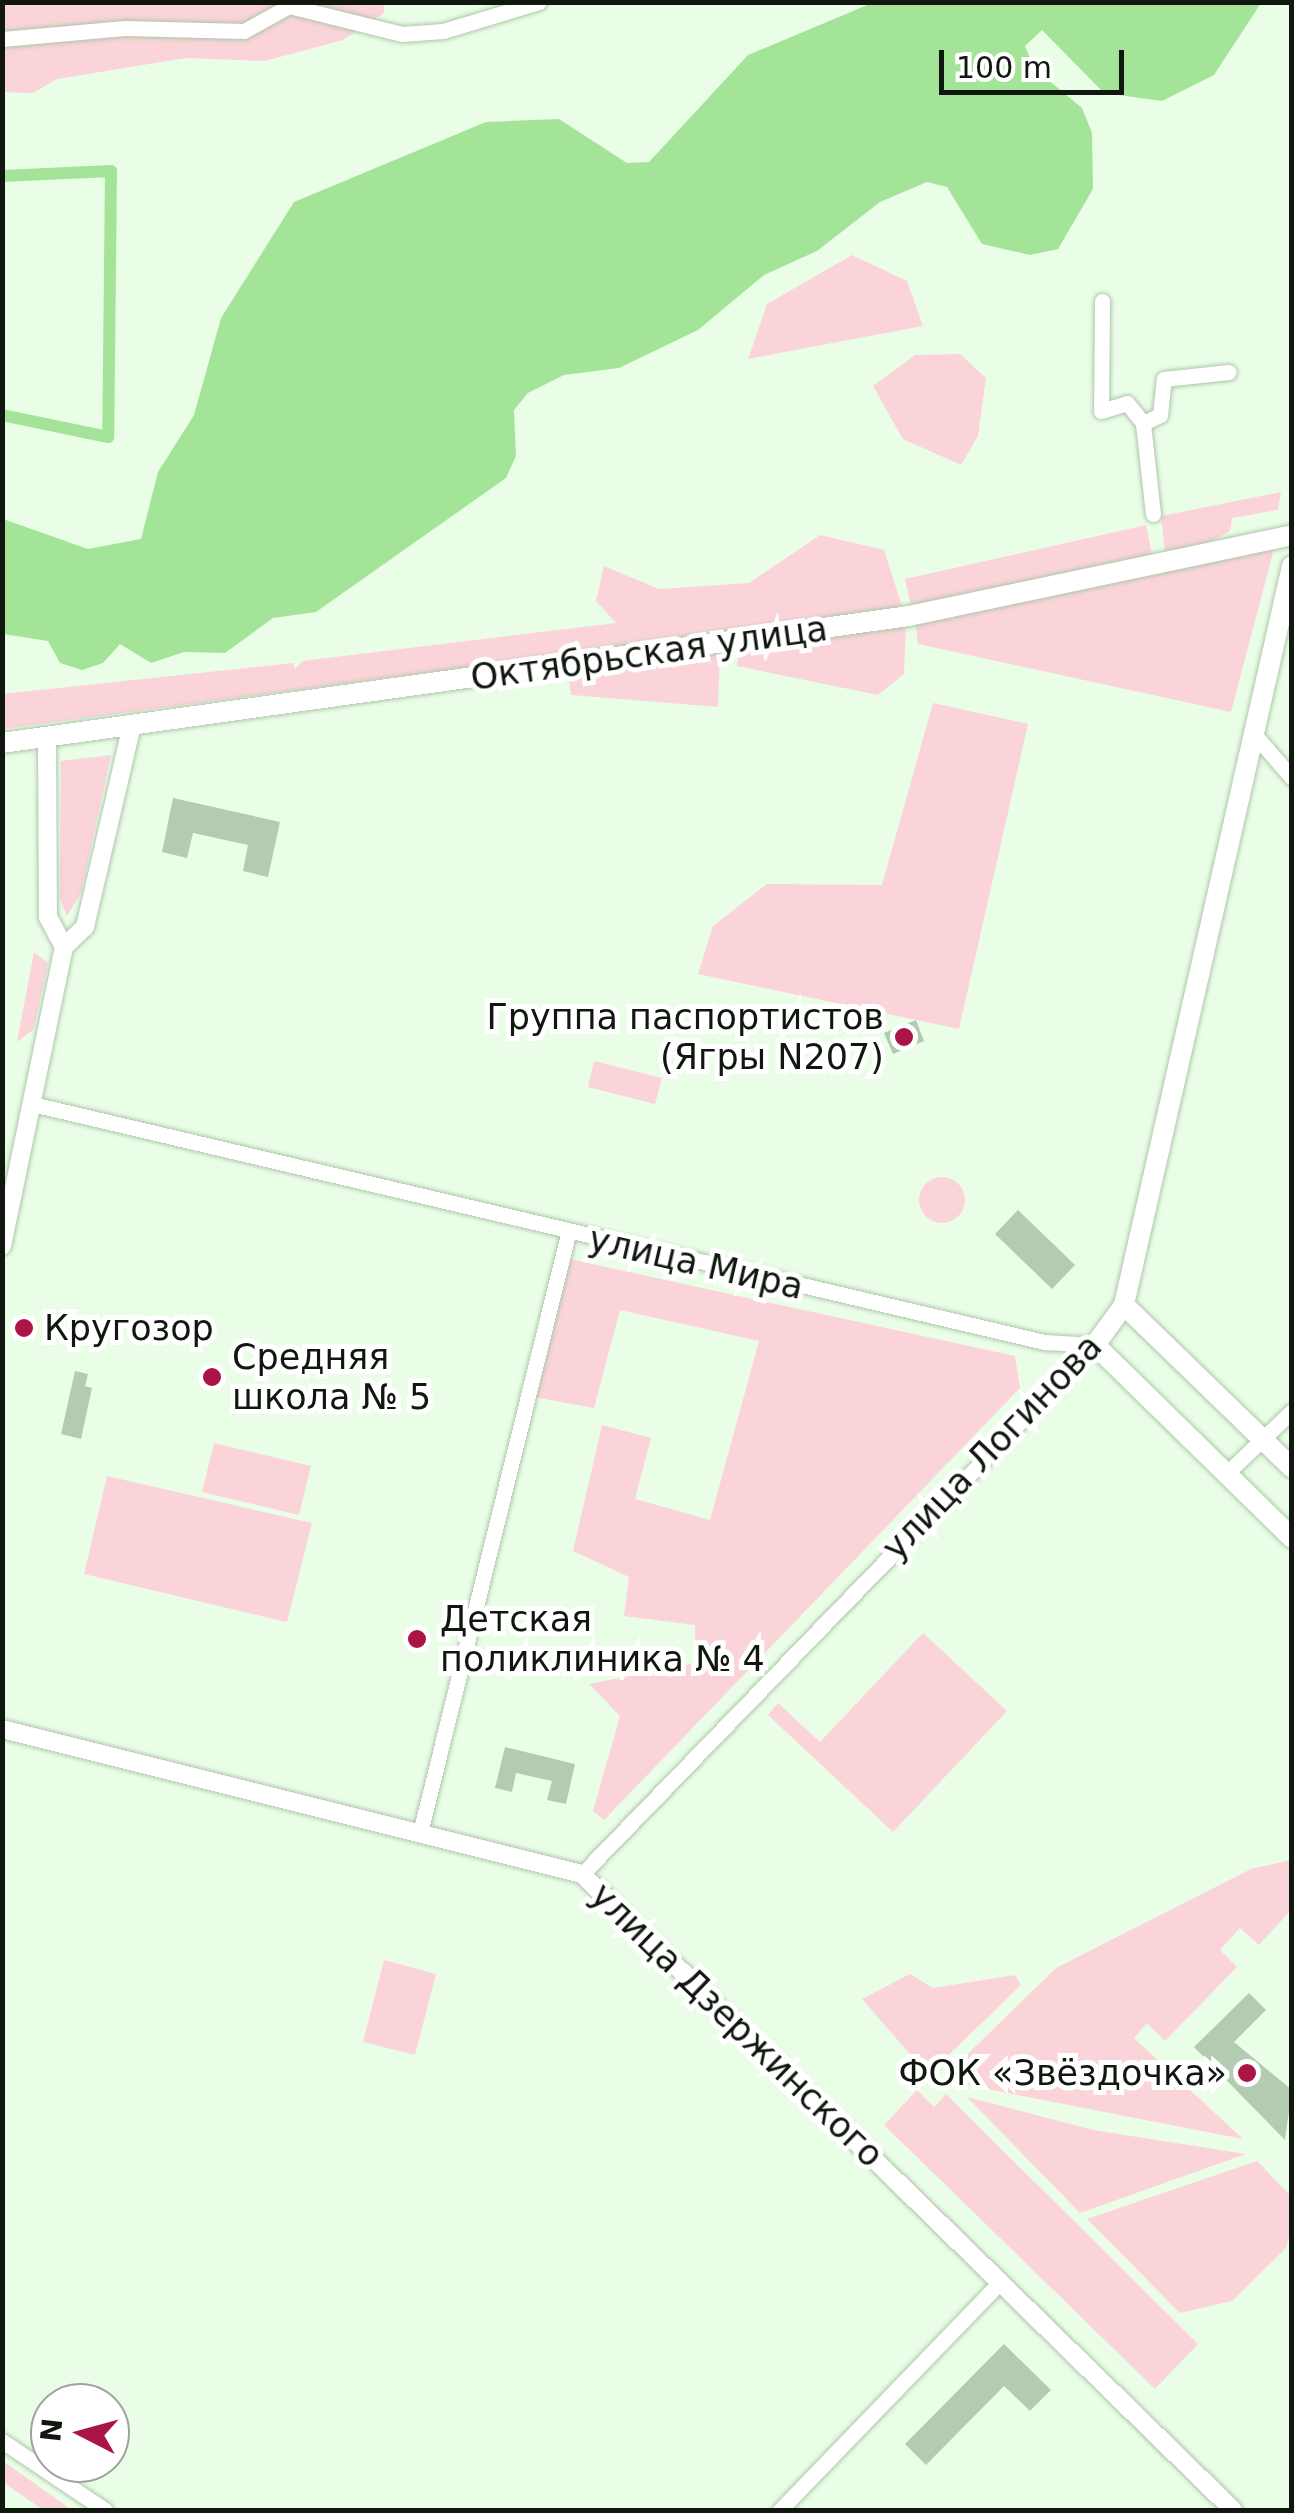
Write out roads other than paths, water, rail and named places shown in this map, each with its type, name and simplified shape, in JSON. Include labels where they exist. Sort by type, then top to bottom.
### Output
[{"type":"main road","name":"Октябрьская улица","points":[[2,743],[909,616],[1292,535]]},
{"type":"main road","name":"улица Логинова","points":[[1094,1345],[1124,1304],[1292,566]]},
{"type":"main road","points":[[1124,1304],[1292,1468]]},
{"type":"main road","points":[[1094,1345],[1292,1538]]},
{"type":"street","points":[[2,38],[124,28],[244,30],[290,6],[416,33],[538,2]]},
{"type":"street","points":[[1102,301],[1101,411],[1127,403],[1143,423],[1153,514]]},
{"type":"street","points":[[1143,423],[1160,415],[1164,379],[1230,372]]},
{"type":"street","points":[[2,1246],[64,948],[85,927],[132,726]]},
{"type":"street","points":[[1254,734],[1292,778]]},
{"type":"street","points":[[47,737],[48,917],[64,948]]},
{"type":"street","name":"улица Мира","points":[[32,1104],[568,1234],[1044,1342],[1094,1345]]},
{"type":"street","points":[[420,1833],[568,1234]]},
{"type":"street","name":"улица Логинова","points":[[582,1874],[1094,1345]]},
{"type":"street","points":[[1226,1474],[1292,1411]]},
{"type":"street","name":"улица Дзержинского","points":[[2,1729],[582,1874],[1233,2510]]},
{"type":"street","points":[[780,2510],[1000,2284]]},
{"type":"street","points":[[2,2441],[105,2510]]},
{"type":"waterway","points":[[2,176],[111,171],[108,437],[2,415]]},
{"type":"place","name":"Группа паспортистов (Ягры N207)","points":[[904,1037]]},
{"type":"place","name":"Кругозор","points":[[24,1328]]},
{"type":"place","name":"Средняя школа № 5","points":[[212,1377]]},
{"type":"place","name":"Детская поликлиника № 4","points":[[417,1639]]},
{"type":"place","name":"ФОК «Звёздочка»","points":[[1247,2073]]}]
